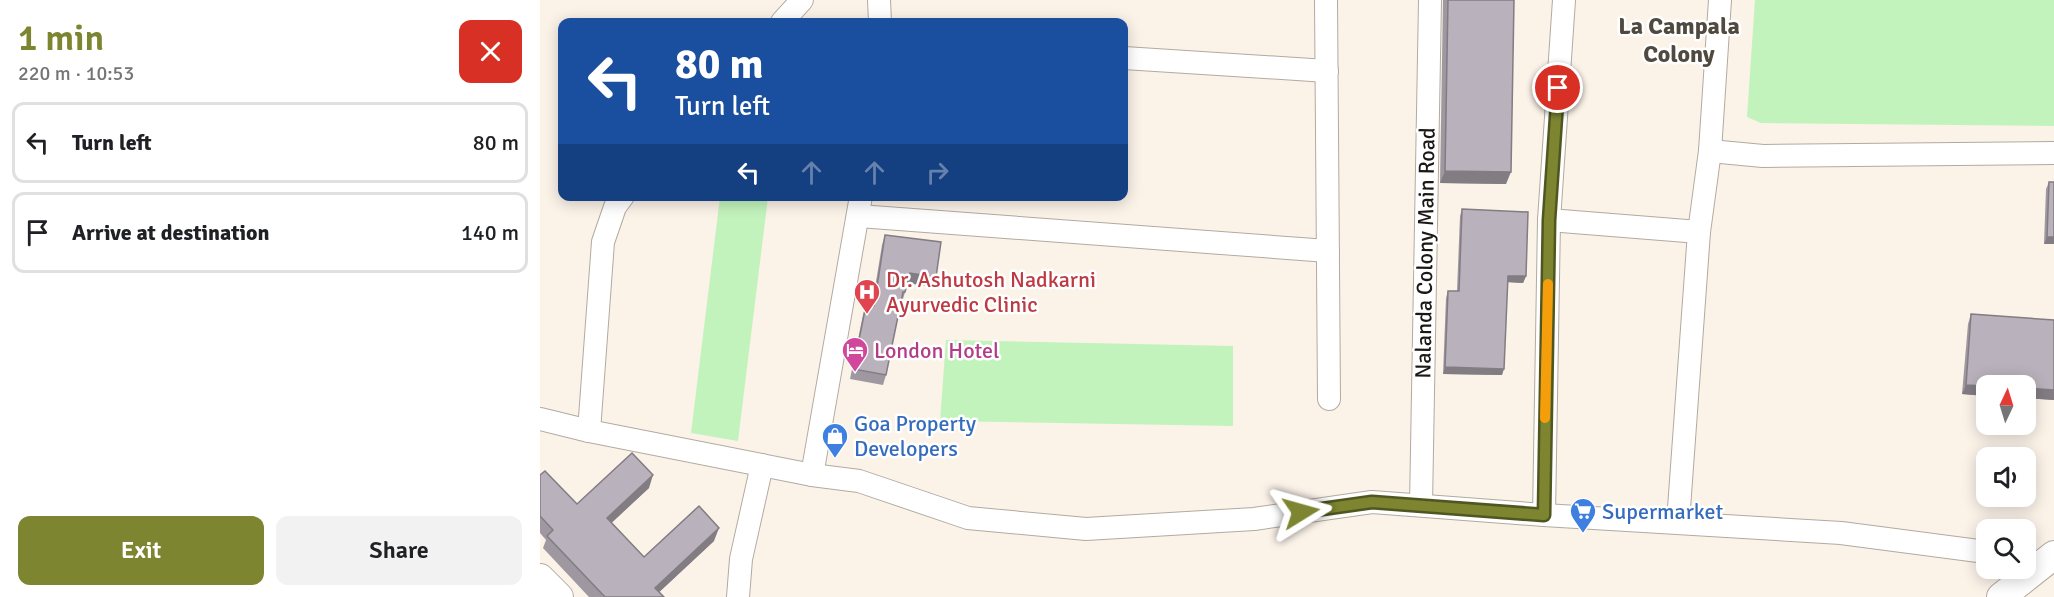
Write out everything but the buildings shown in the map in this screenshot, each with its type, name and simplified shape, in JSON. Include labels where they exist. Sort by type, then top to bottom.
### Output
[{"type":"main road","points":[[2001,597],[2046,556]]},
{"type":"main road","points":[[540,578],[558,597]]},
{"type":"street","points":[[786,18],[802,0]]},
{"type":"street","points":[[879,0],[880,18]]},
{"type":"street","points":[[1326,0],[1329,399]]},
{"type":"street","name":"Nalanda Colony Main Road","points":[[1421,506],[1430,0]]},
{"type":"street","points":[[1544,515],[1549,220],[1564,0]]},
{"type":"street","points":[[1678,522],[1699,232],[1710,151],[1720,0]]},
{"type":"street","points":[[1128,58],[1327,71]]},
{"type":"street","points":[[1710,151],[1763,156],[2054,153]]},
{"type":"street","points":[[589,431],[603,242],[615,207],[619,201]]},
{"type":"street","points":[[812,475],[860,206],[1329,251]]},
{"type":"street","points":[[1549,220],[1699,232]]},
{"type":"street","points":[[540,418],[589,431],[812,475],[859,481],[968,518],[1086,529],[1254,519],[1372,502],[1841,534],[1976,551]]},
{"type":"street","points":[[738,597],[741,559],[762,465]]},
{"type":"green space","points":[[1755,0],[2054,0],[2054,126],[1761,123],[1747,117]]},
{"type":"green space","points":[[720,201],[768,201],[738,441],[691,433]]},
{"type":"green space","points":[[946,340],[1233,346],[1233,426],[940,421]]},
{"type":"slow traffic","points":[[1545,418],[1548,284]]},
{"type":"place","name":"Dr. Ashutosh Nadkarni Ayurvedic Clinic","points":[[867,315]]},
{"type":"place","name":"London Hotel","points":[[855,373]]},
{"type":"place","name":"Goa Property Developers","points":[[835,459]]},
{"type":"place","name":"Supermarket","points":[[1583,534]]},
{"type":"district","name":"La Campala Colony","points":[[1679,40]]},
{"type":"route","points":[[1301,512],[1372,502],[1544,515],[1549,220],[1558,88]]}]
